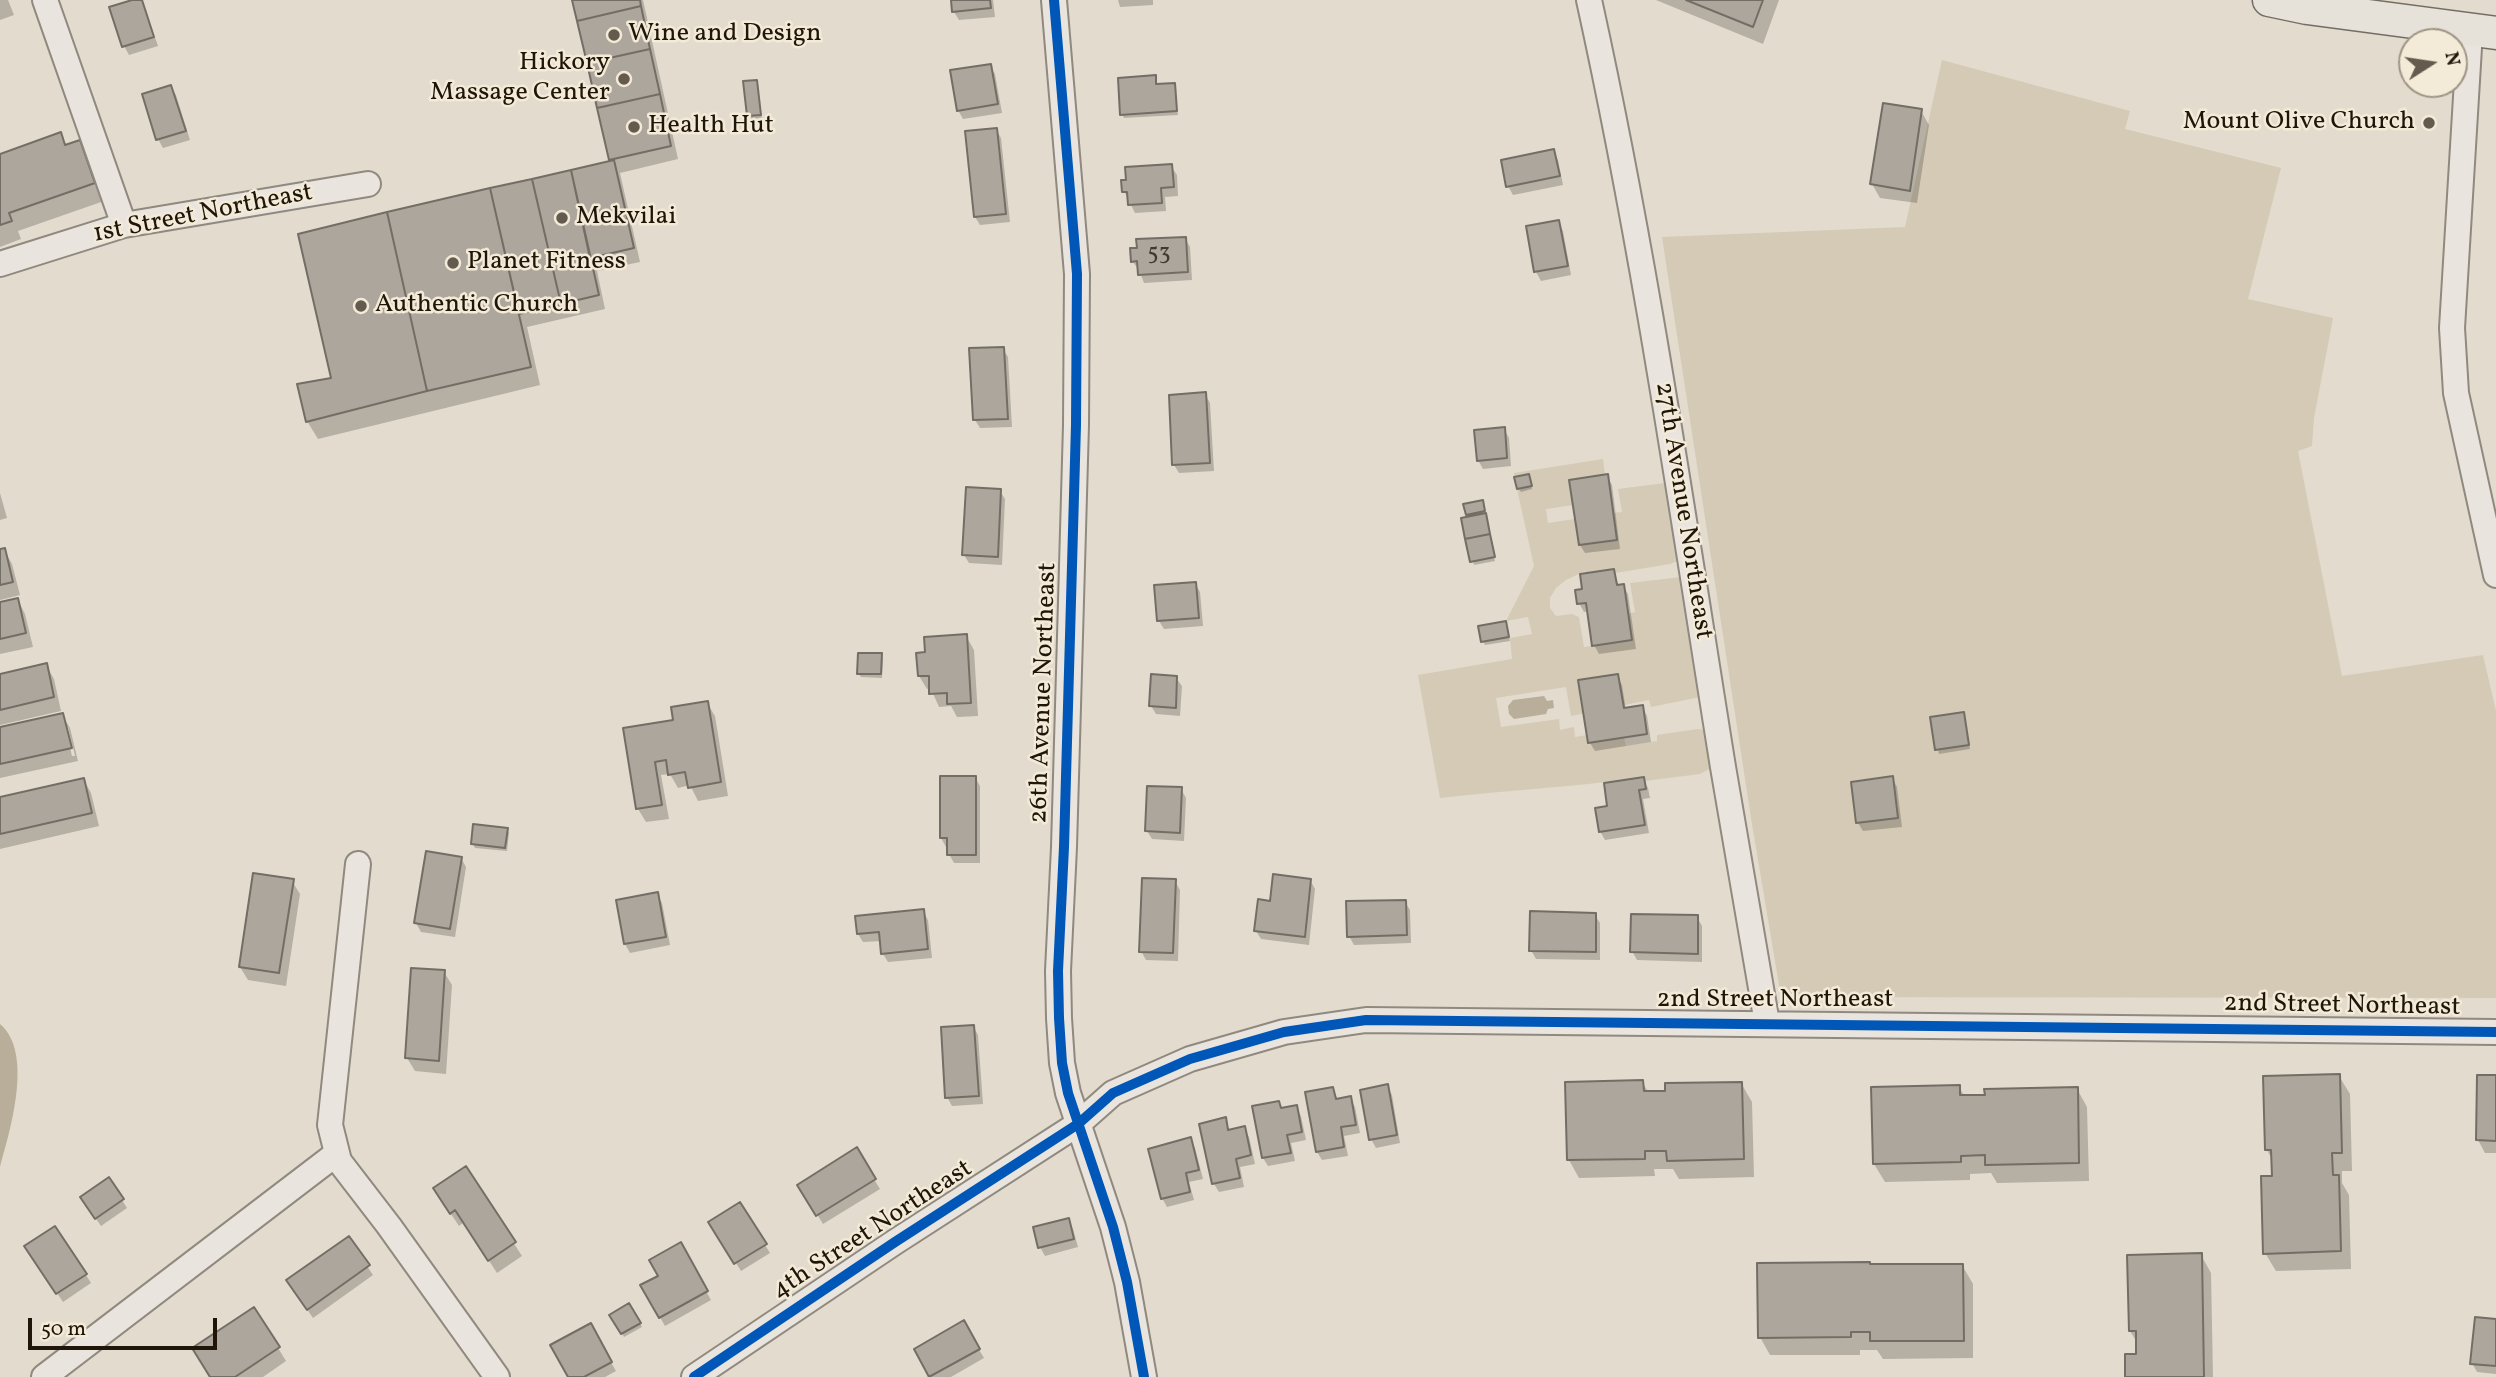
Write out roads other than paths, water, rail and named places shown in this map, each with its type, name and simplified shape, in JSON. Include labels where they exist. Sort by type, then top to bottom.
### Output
[{"type":"main road","points":[[2269,0],[2307,8],[2483,32]]},
{"type":"street","points":[[45,0],[124,225]]},
{"type":"street","name":"26th Avenue Northeast","points":[[1054,0],[1077,274],[1075,466],[1058,971],[1062,1063],[1078,1124],[1113,1227],[1127,1282],[1144,1377]]},
{"type":"street","name":"27th Avenue Northeast","points":[[1589,0],[1650,307],[1723,767],[1767,1023]]},
{"type":"street","points":[[2483,32],[2452,328],[2456,393],[2496,575]]},
{"type":"street","name":"1st Street Northeast","points":[[0,264],[124,225],[368,184]]},
{"type":"street","points":[[358,864],[330,1125],[336,1154],[497,1377]]},
{"type":"street","name":"2nd Street Northeast","points":[[1078,1124],[1113,1093],[1190,1059],[1284,1032],[1366,1020],[2496,1031]]},
{"type":"street","name":"4th Street Northeast","points":[[694,1377],[895,1242],[1078,1124]]},
{"type":"street","points":[[44,1377],[336,1154]]},
{"type":"place","name":"Wine and Design","points":[[614,35]]},
{"type":"place","name":"Hickory Massage Center","points":[[624,79]]},
{"type":"place","name":"Mount Olive Church","points":[[2429,123]]},
{"type":"place","name":"Health Hut","points":[[634,127]]},
{"type":"place","name":"Mekvilai","points":[[562,218]]},
{"type":"place","name":"Planet Fitness","points":[[453,263]]},
{"type":"place","name":"Authentic Church","points":[[361,306]]}]
